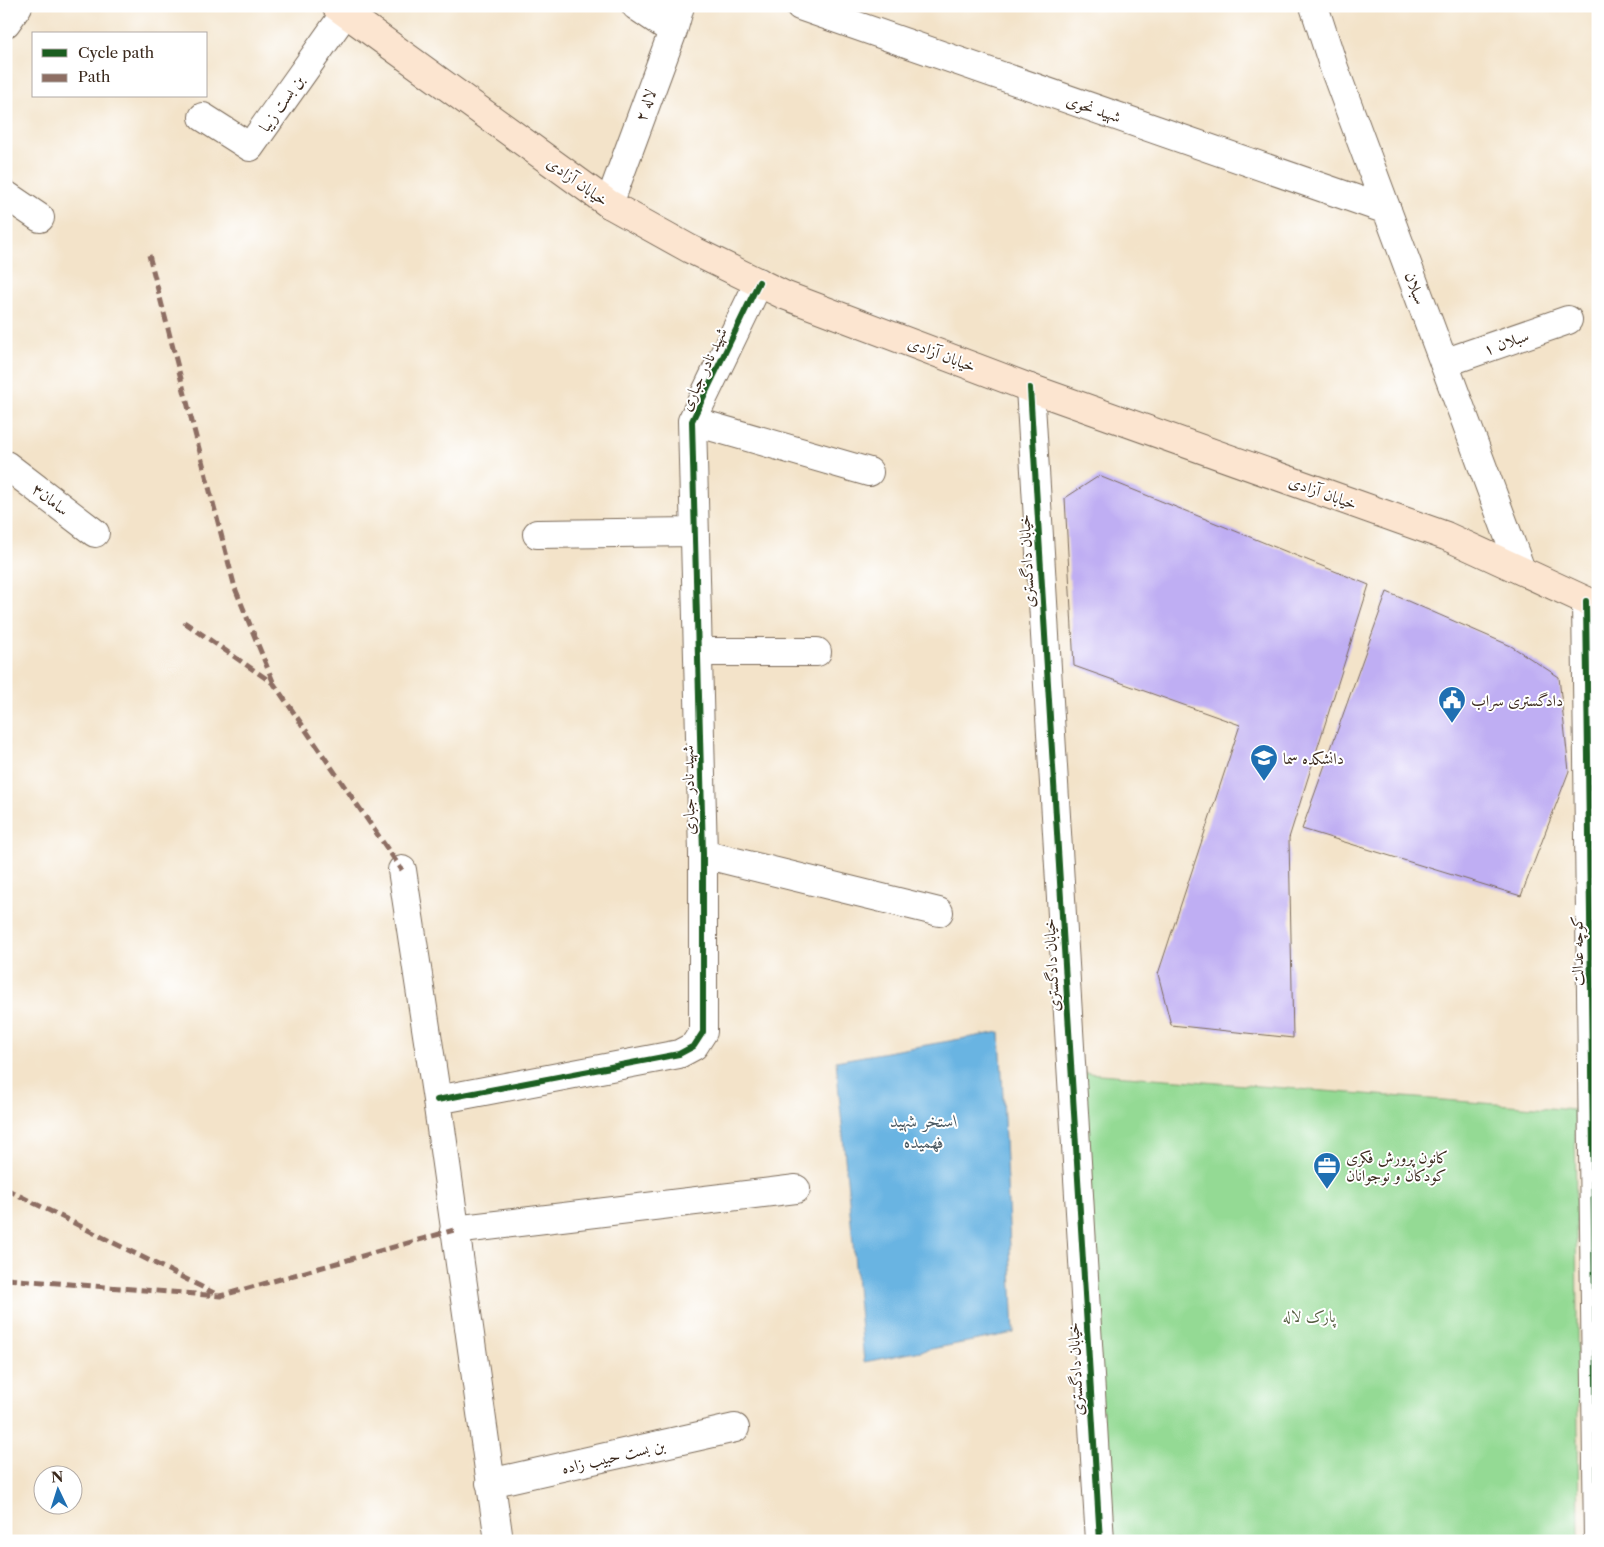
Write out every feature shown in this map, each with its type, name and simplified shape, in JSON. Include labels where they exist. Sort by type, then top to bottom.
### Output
[{"type":"main road","name":"خیابان آزادی","points":[[340,9],[609,204],[690,249],[784,295],[1030,388],[1446,536],[1592,604]]},
{"type":"street","points":[[6,24],[18,6]]},
{"type":"street","points":[[636,6],[676,18]]},
{"type":"street","name":"شهید نحوی","points":[[800,6],[1387,210]]},
{"type":"street","name":"سبلان","points":[[1314,6],[1334,68],[1521,570]]},
{"type":"street","name":"بن بست زیبا","points":[[202,117],[250,147],[340,9]]},
{"type":"street","name":"لاله ۲","points":[[609,204],[676,18]]},
{"type":"street","points":[[6,195],[40,218]]},
{"type":"street","name":"شهید نادر جباری","points":[[437,1100],[679,1054],[694,1046],[702,1032],[703,854],[692,421],[759,282]]},
{"type":"street","name":"سبلان ۱","points":[[1444,363],[1568,320]]},
{"type":"street","name":"خیابان دادگستری","points":[[1030,388],[1100,1541]]},
{"type":"street","points":[[692,421],[869,472]]},
{"type":"street","name":"سامان۳","points":[[6,465],[95,533]]},
{"type":"street","points":[[537,534],[695,532]]},
{"type":"street","name":"کوچه عدالت","points":[[1592,604],[1598,1541]]},
{"type":"street","points":[[698,652],[817,652]]},
{"type":"street","points":[[703,854],[939,912]]},
{"type":"street","points":[[402,870],[437,1100],[499,1541]]},
{"type":"street","points":[[454,1230],[796,1190]]},
{"type":"street","name":"بن بست حبیب زاده","points":[[490,1483],[736,1428]]},
{"type":"green space","name":"پارک لاله","points":[[1073,1072],[1575,1110],[1579,1541],[1091,1541]]},
{"type":"water","name":"استخر شهید فهمیده","points":[[1000,1032],[1014,1333],[864,1362],[836,1061]]},
{"type":"building","name":"دانشکده سما","points":[[1099,476],[1369,585],[1289,838],[1293,1038],[1171,1025],[1158,974],[1240,725],[1074,666],[1065,498]]},
{"type":"building","name":"دادگستری سراب","points":[[1387,592],[1511,646],[1559,677],[1569,771],[1521,896],[1302,829]]},
{"type":"marked path","points":[[149,255],[235,588],[274,684]]},
{"type":"marked path","points":[[184,622],[274,684],[402,870]]},
{"type":"marked path","points":[[6,1189],[214,1293]]},
{"type":"marked path","points":[[6,1279],[220,1296],[454,1230]]},
{"type":"cycle path","points":[[437,1100],[679,1054],[694,1046],[703,1032],[703,854],[692,421],[759,282]]},
{"type":"cycle path","points":[[1030,388],[1100,1541]]},
{"type":"cycle path","points":[[1586,601],[1598,1541]]},
{"type":"place","name":"دادگستری سراب","points":[[1452,724]]},
{"type":"place","name":"دانشکده سما","points":[[1264,782]]},
{"type":"place","name":"کانون پرورش فکری کودکان و نوجوانان","points":[[1327,1190]]}]
